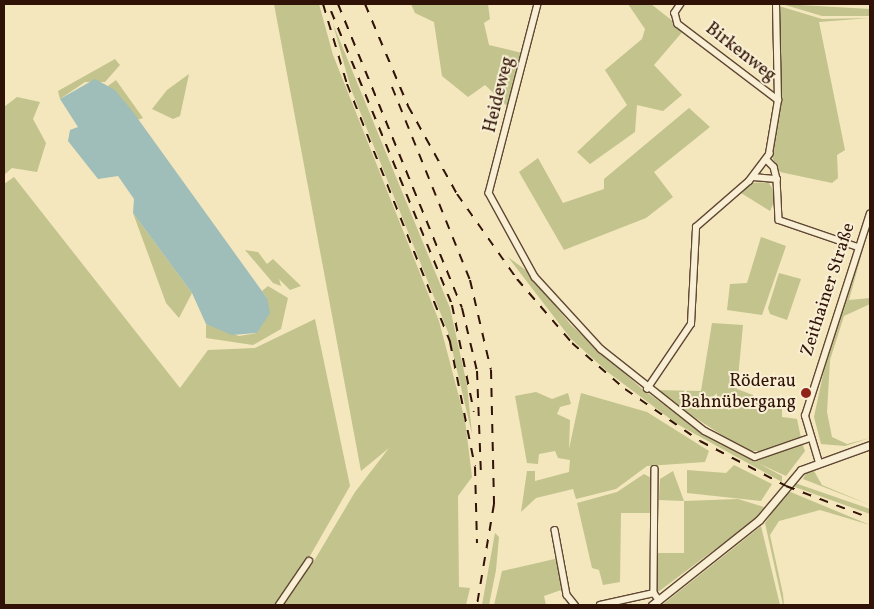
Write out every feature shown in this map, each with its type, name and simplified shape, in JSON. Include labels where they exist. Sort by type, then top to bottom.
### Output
[{"type":"street","name":"Heideweg","points":[[538,4],[489,193],[535,277],[560,308],[647,389]]},
{"type":"street","name":"Birkenweg","points":[[681,4],[675,12],[678,24],[778,100]]},
{"type":"street","points":[[776,4],[778,100],[766,160],[753,177],[696,227],[691,324],[647,389],[749,456],[762,456],[810,438]]},
{"type":"street","points":[[766,160],[774,167],[777,179],[779,220],[858,247]]},
{"type":"street","points":[[753,177],[777,179]]},
{"type":"street","name":"Zeithainer Straße","points":[[819,463],[810,438],[807,409],[870,214]]},
{"type":"street","points":[[655,603],[760,520],[801,470],[870,445]]},
{"type":"street","points":[[655,469],[655,603]]},
{"type":"street","points":[[555,530],[567,594],[575,605]]},
{"type":"street","points":[[279,605],[309,561]]},
{"type":"street","points":[[600,605],[654,593]]},
{"type":"green space","points":[[274,4],[319,4],[333,55],[439,321],[465,420],[472,477],[458,496],[459,587],[470,588],[466,605],[4,605],[4,184],[14,177],[180,388],[208,350],[255,348],[315,319],[350,486],[306,563],[311,566],[355,492],[389,448],[361,471]]},
{"type":"green space","points":[[411,4],[488,4],[490,19],[484,23],[489,45],[522,53],[509,108],[485,85],[468,97],[442,76],[434,22],[415,13]]},
{"type":"green space","points":[[628,4],[651,4],[684,30],[654,65],[682,95],[663,111],[637,105],[635,132],[590,164],[577,152],[627,105],[605,70],[642,39],[645,29]]},
{"type":"green space","points":[[782,4],[870,9],[870,16],[822,16]]},
{"type":"green space","points":[[779,6],[822,19],[870,18],[819,22],[845,150],[837,155],[838,178],[832,183],[780,172],[772,157],[781,104]]},
{"type":"green space","points":[[333,24],[450,308],[467,385],[472,434],[448,332],[351,89]]},
{"type":"green space","points":[[115,59],[120,65],[105,82],[85,82],[60,99],[58,91]]},
{"type":"green space","points":[[189,74],[180,116],[173,119],[152,109],[167,90]]},
{"type":"green space","points":[[116,80],[143,118],[137,120],[108,86]]},
{"type":"green space","points":[[17,97],[40,102],[33,119],[46,143],[37,172],[12,168],[4,175],[4,107]]},
{"type":"green space","points":[[689,108],[710,127],[654,172],[673,197],[646,218],[564,250],[519,172],[538,158],[563,203],[604,189],[604,179]]},
{"type":"green space","points":[[768,182],[777,195],[770,211],[741,193],[752,183]]},
{"type":"green space","points":[[133,213],[192,293],[179,318],[166,303]]},
{"type":"green space","points":[[870,224],[849,300],[870,298],[870,304],[844,316],[830,360],[827,412],[832,437],[847,444],[870,438],[845,446],[821,444],[814,417],[824,370]]},
{"type":"green space","points":[[761,237],[786,246],[762,315],[727,310],[730,284],[747,283]]},
{"type":"green space","points":[[245,250],[258,252],[267,264],[273,259],[301,286],[290,290],[279,279],[281,286],[273,283]]},
{"type":"green space","points":[[508,257],[527,271],[571,325],[641,388],[704,434],[782,476],[782,482],[677,424],[609,373],[571,339]]},
{"type":"green space","points":[[779,273],[801,279],[787,320],[770,314],[768,308]]},
{"type":"green space","points":[[268,286],[288,298],[281,329],[253,345],[206,338],[206,324],[239,336],[257,333],[267,298],[262,291]]},
{"type":"green space","points":[[712,323],[743,325],[737,389],[782,406],[782,417],[797,419],[801,438],[769,451],[746,451],[653,390],[701,391]]},
{"type":"green space","points":[[536,392],[552,399],[568,393],[571,404],[560,407],[557,414],[570,420],[569,449],[581,393],[647,412],[709,451],[705,462],[647,466],[616,489],[576,499],[573,489],[536,498],[521,512],[527,471],[535,471],[535,481],[569,472],[570,460],[558,458],[555,451],[539,454],[538,464],[527,463],[515,396]]},
{"type":"green space","points":[[802,443],[805,451],[786,476],[751,460]]},
{"type":"green space","points":[[870,448],[814,471],[822,485],[870,505],[803,479],[807,471]]},
{"type":"green space","points":[[734,465],[772,484],[761,501],[687,493],[687,470],[726,473]]},
{"type":"green space","points":[[673,471],[684,501],[659,500],[660,479]]},
{"type":"green space","points":[[644,474],[653,479],[652,513],[621,513],[620,582],[603,585],[599,570],[592,568],[577,503],[617,492]]},
{"type":"green space","points":[[795,483],[870,509],[870,514],[792,486]]},
{"type":"green space","points":[[788,491],[870,525],[820,510],[779,521],[770,535],[783,594],[783,605],[765,523]]},
{"type":"green space","points":[[738,499],[764,507],[754,520],[658,592],[658,553],[684,553],[684,501]]},
{"type":"green space","points":[[761,526],[780,605],[662,605],[730,551]]},
{"type":"green space","points":[[495,533],[499,537],[496,570],[489,605],[482,605]]},
{"type":"green space","points":[[559,558],[564,589],[544,596],[546,605],[494,605],[502,571]]},
{"type":"water","points":[[95,79],[115,90],[133,112],[267,298],[270,313],[257,333],[232,335],[206,324],[192,293],[133,213],[134,199],[118,176],[98,179],[68,141],[70,130],[78,127],[60,99]]},
{"type":"railway","points":[[323,4],[347,84],[450,342],[475,467],[477,543]]},
{"type":"railway","points":[[338,4],[462,308],[477,371],[481,475]]},
{"type":"railway","points":[[365,4],[408,106],[457,194],[517,279],[572,343],[625,389],[700,441],[786,486],[870,518]]},
{"type":"railway","points":[[331,11],[452,305],[474,412]]},
{"type":"railway","points":[[392,87],[470,280],[491,370],[494,504],[477,605]]},
{"type":"place","name":"Röderau Bahnübergang","points":[[806,393]]}]
